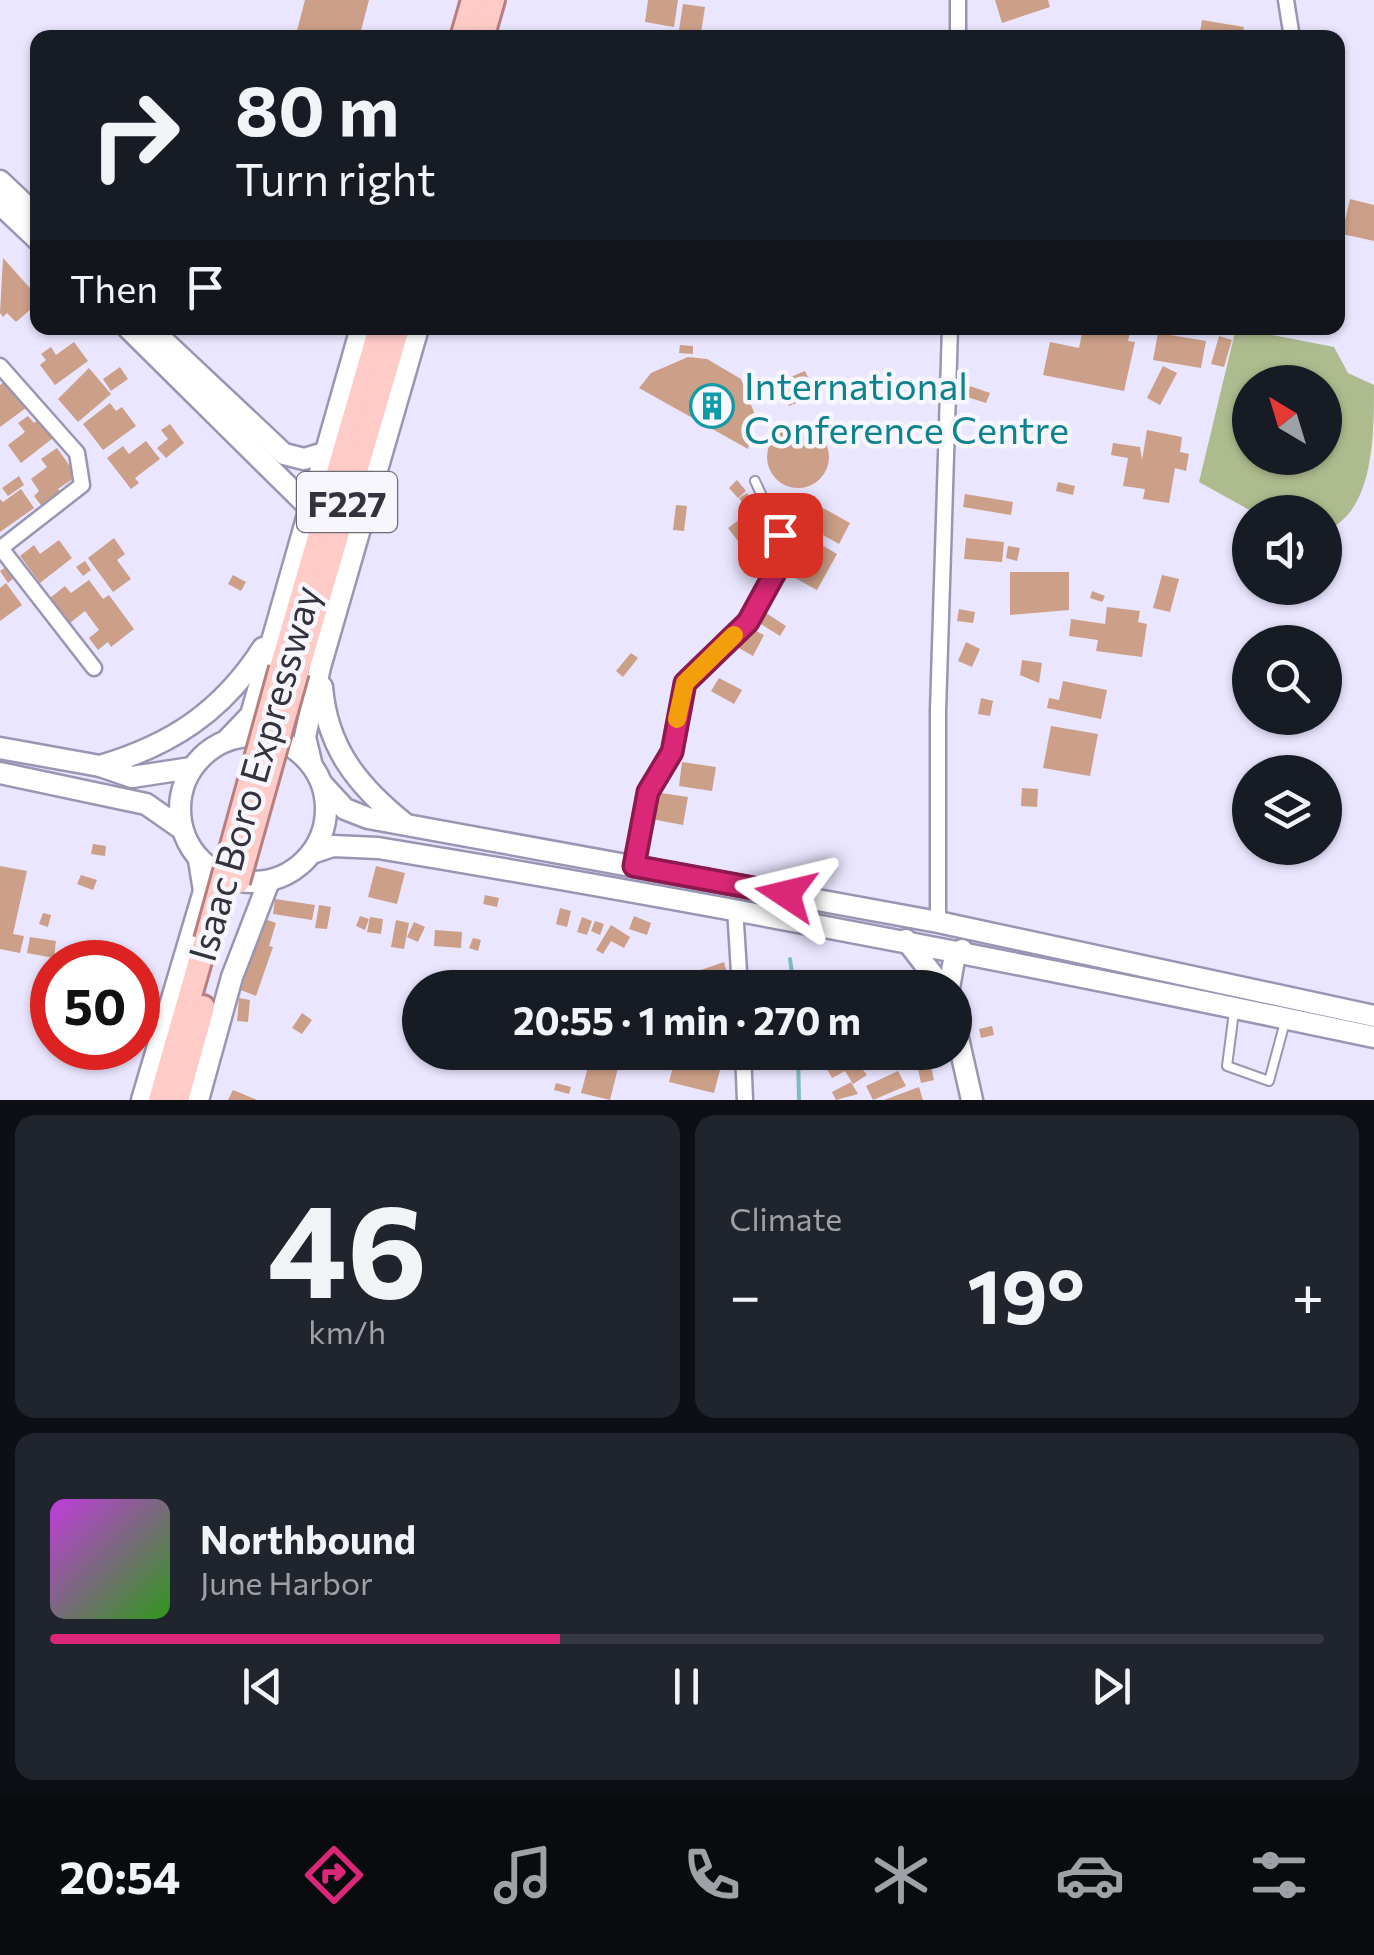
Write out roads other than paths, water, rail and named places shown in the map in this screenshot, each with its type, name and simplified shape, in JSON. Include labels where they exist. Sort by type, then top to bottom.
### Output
[{"type":"main road","points":[[456,30],[472,0]]},
{"type":"main road","points":[[464,30],[472,0]]},
{"type":"main road","points":[[484,30],[493,0]]},
{"type":"main road","points":[[0,181],[30,210]]},
{"type":"main road","points":[[0,204],[30,232]]},
{"type":"main road","points":[[135,335],[308,506]]},
{"type":"main road","points":[[157,335],[284,454],[304,459],[324,453]]},
{"type":"main road","points":[[228,740],[251,716],[324,453],[386,335]]},
{"type":"main road","name":"Isaac Boro Expressway","points":[[160,1100],[299,669],[387,335]]},
{"type":"main road","points":[[100,766],[171,740],[200,720],[226,698],[275,629]]},
{"type":"main road","points":[[299,669],[305,737],[312,764],[323,785],[345,809],[406,824],[938,922],[1374,1016]]},
{"type":"main road","points":[[299,669],[324,707],[340,754],[363,788],[406,824]]},
{"type":"main road","points":[[182,829],[182,789],[191,768],[208,750],[228,740],[251,735],[274,738],[295,748],[312,764]]},
{"type":"main road","points":[[0,748],[100,766],[132,777],[191,768]]},
{"type":"main road","points":[[0,774],[146,804],[182,829],[199,860],[204,891],[142,1100]]},
{"type":"main road","points":[[312,854],[323,831],[327,808],[323,785]]},
{"type":"main road","points":[[199,860],[232,879],[269,881],[293,871],[312,854],[333,846],[378,848],[962,950],[1374,1037]]},
{"type":"main road","points":[[198,1100],[232,978],[269,881]]},
{"type":"main road","points":[[906,940],[931,970]]},
{"type":"main road","name":"Isaac Boro Expressway","points":[[176,1100],[214,942]]},
{"type":"main road","points":[[951,970],[962,950]]},
{"type":"main road","points":[[965,1070],[972,1100]]},
{"type":"street","points":[[958,0],[958,30]]},
{"type":"street","points":[[1286,0],[1291,30]]},
{"type":"street","points":[[938,922],[938,711],[950,335]]},
{"type":"street","points":[[0,366],[77,453],[82,484],[0,547],[94,668]]},
{"type":"street","points":[[736,908],[739,970]]},
{"type":"street","points":[[744,1070],[745,1100]]},
{"type":"lane","points":[[634,866],[648,792],[672,752],[685,683],[748,622],[782,560],[780,535],[755,480]]},
{"type":"lane","points":[[1235,1008],[1228,1066],[1268,1081],[1286,1018]]},
{"type":"waterway","points":[[790,959],[792,970]]},
{"type":"waterway","points":[[798,1070],[799,1100]]},
{"type":"place","name":"International Conference Centre","points":[[712,406]]}]
